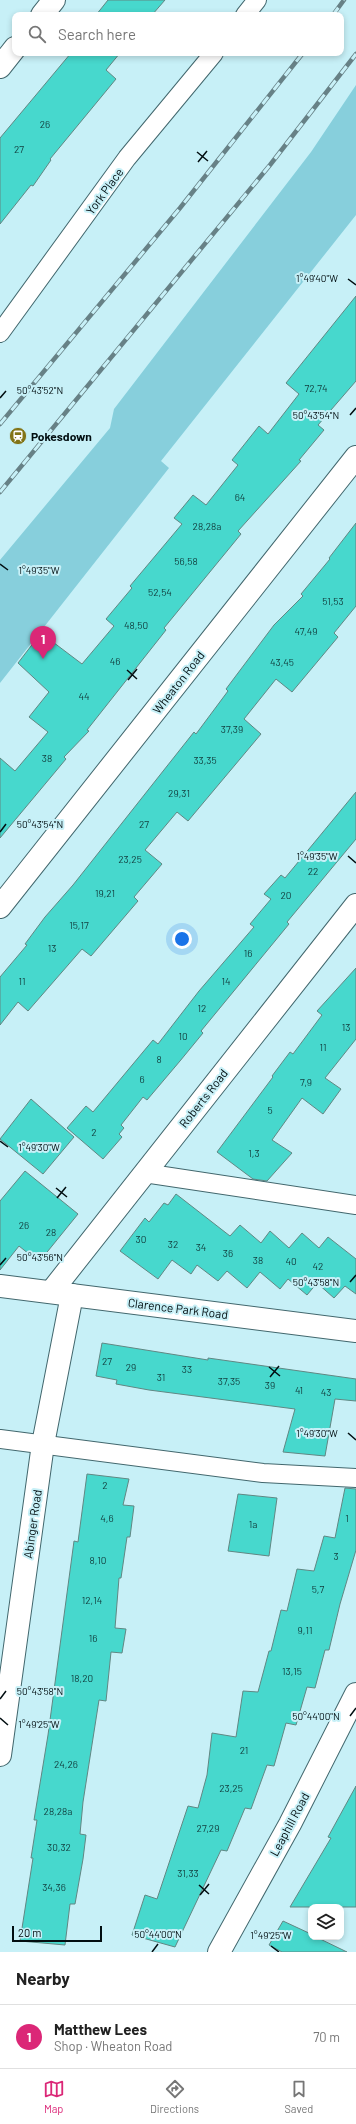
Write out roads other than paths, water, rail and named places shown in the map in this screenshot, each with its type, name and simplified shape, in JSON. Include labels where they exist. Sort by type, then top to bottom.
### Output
[{"type":"street","points":[[44,12],[54,0]]},
{"type":"street","name":"Wheaton Road","points":[[0,907],[356,457]]},
{"type":"street","name":"Roberts Road","points":[[51,1292],[356,904]]},
{"type":"street","name":"Clarence Park Road","points":[[0,1286],[356,1331]]},
{"type":"street","name":"Abinger Road","points":[[0,1755],[43,1444],[72,1294]]},
{"type":"street","name":"Leaphill Road","points":[[219,1952],[290,1824],[356,1694]]},
{"type":"lane","points":[[247,12],[257,0]]},
{"type":"lane","name":"York Place","points":[[0,333],[127,158],[212,56]]},
{"type":"lane","points":[[144,1173],[356,1205]]},
{"type":"lane","points":[[0,1438],[263,1473],[356,1478]]},
{"type":"railway","points":[[335,12],[344,0]]},
{"type":"railway","points":[[0,492],[270,165],[356,54]]},
{"type":"railway","points":[[0,424],[180,208],[301,56]]},
{"type":"place","name":"Pokesdown","points":[[18,436]]},
{"type":"place","name":"Matthew Lees","points":[[43,659]]}]
